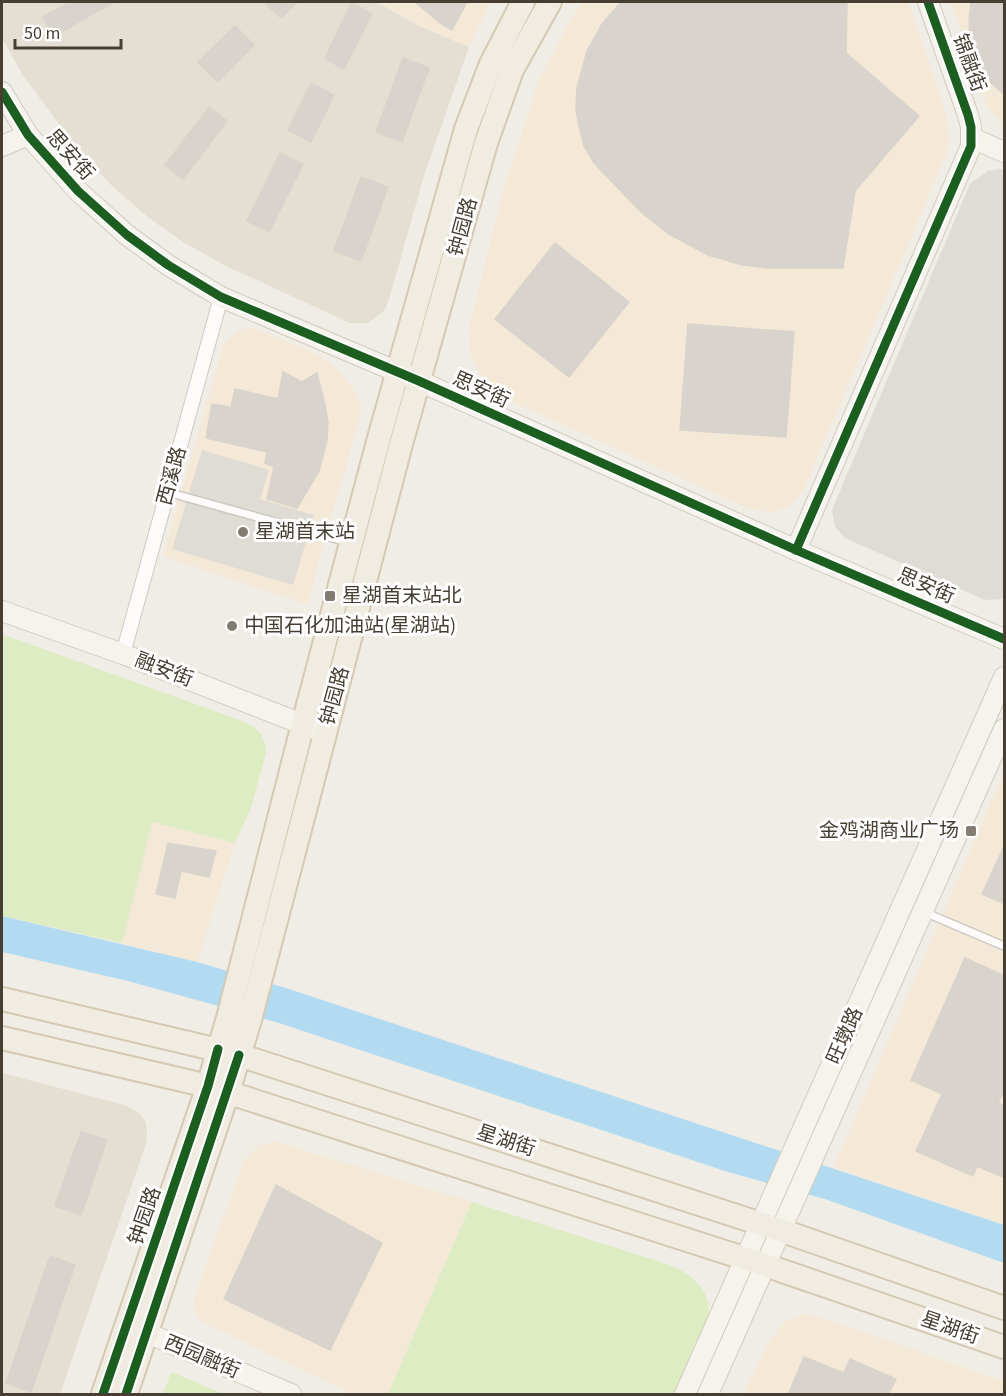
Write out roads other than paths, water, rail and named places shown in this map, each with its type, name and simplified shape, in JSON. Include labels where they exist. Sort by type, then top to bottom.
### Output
[{"type":"main road","name":"钟园路","points":[[239,1019],[242,963],[397,373],[474,107],[491,64],[523,2]]},
{"type":"main road","name":"钟园路","points":[[126,1395],[147,1333],[239,1019],[262,976],[419,381],[495,115],[512,69],[550,2]]},
{"type":"main road","name":"星湖街","points":[[2,999],[229,1052],[771,1227],[1005,1308]]},
{"type":"main road","name":"星湖街","points":[[2,1038],[218,1089],[755,1262],[1005,1347]]},
{"type":"main road","name":"钟园路","points":[[103,1395],[218,1089]]},
{"type":"street","name":"锦融街","points":[[927,2],[968,115],[972,138]]},
{"type":"street","name":"思安街","points":[[2,92],[28,135],[78,192],[128,235],[168,265],[221,297],[419,381],[796,550],[1005,639]]},
{"type":"street","points":[[2,146],[28,135]]},
{"type":"street","points":[[796,550],[968,157],[972,138],[1005,152]]},
{"type":"street","name":"西溪路","points":[[123,654],[221,297]]},
{"type":"street","name":"融安街","points":[[2,611],[123,654],[326,733]]},
{"type":"street","name":"旺墩路","points":[[771,1227],[774,1194],[1005,677]]},
{"type":"street","name":"旺墩路","points":[[685,1395],[771,1227],[794,1200],[1005,729]]},
{"type":"street","name":"旺墩路","points":[[708,1395],[755,1262]]},
{"type":"street","name":"西园融街","points":[[147,1333],[291,1395]]},
{"type":"lane","points":[[167,492],[351,543]]},
{"type":"lane","points":[[924,911],[1005,946]]},
{"type":"water","points":[[2,916],[197,962],[286,988],[1004,1225],[1004,1262],[825,1199],[728,1172],[279,1023],[128,981],[2,952]]},
{"type":"place","name":"星湖首末站","points":[[243,532]]},
{"type":"place","name":"星湖首末站北","points":[[330,596]]},
{"type":"place","name":"中国石化加油站(星湖站)","points":[[232,626]]},
{"type":"place","name":"金鸡湖商业广场","points":[[971,831]]}]
